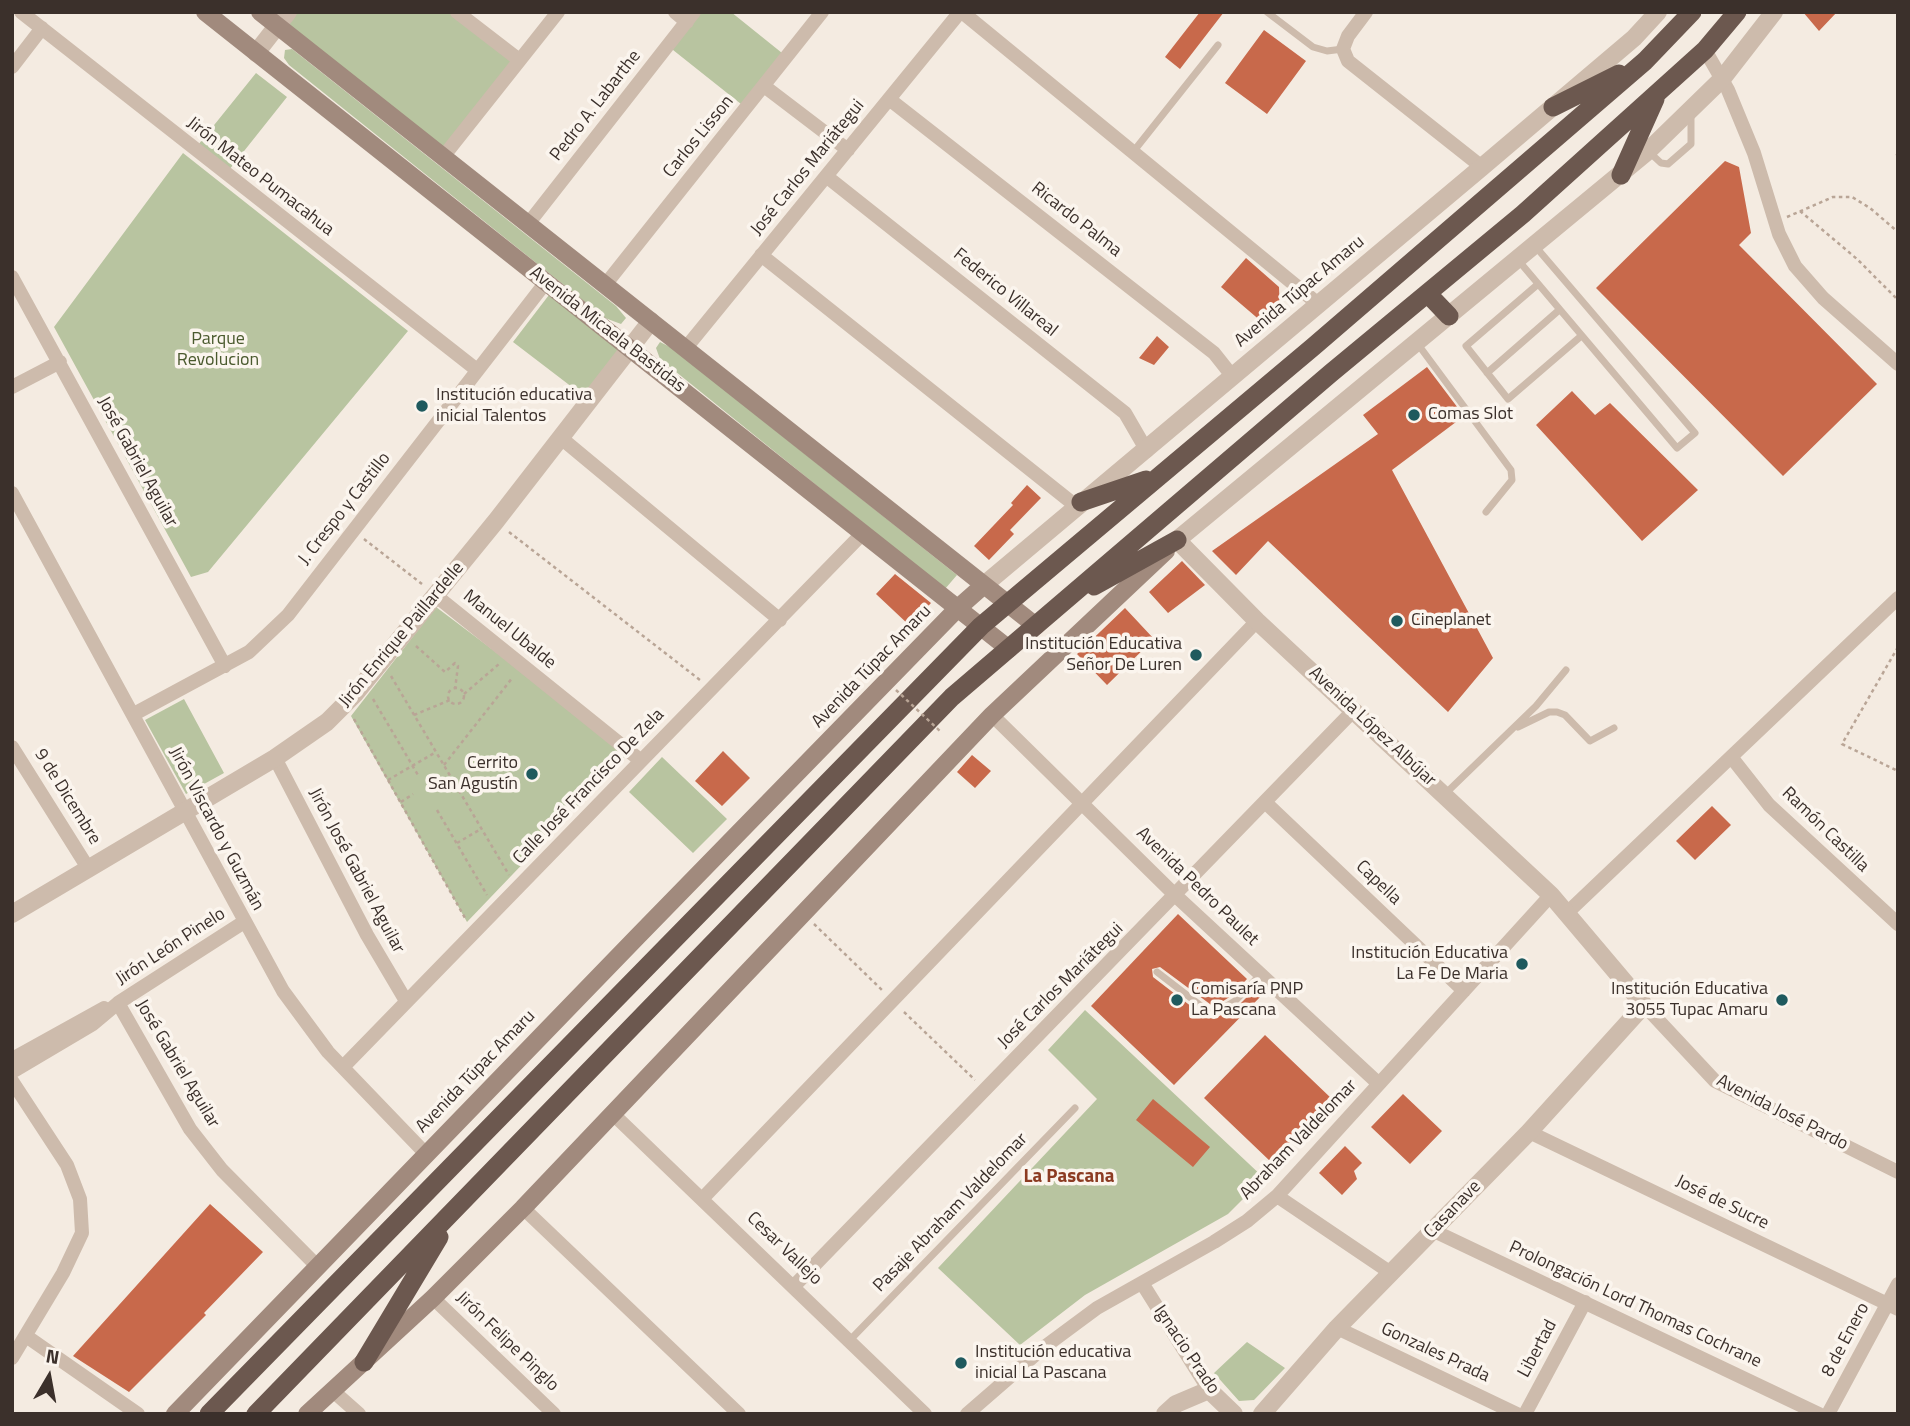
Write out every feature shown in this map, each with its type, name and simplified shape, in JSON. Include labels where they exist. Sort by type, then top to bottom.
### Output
[{"type":"highway","points":[[209,1414],[981,626],[1323,339],[1646,61],[1692,12]]},
{"type":"highway","points":[[256,1414],[952,697],[1523,214],[1705,50],[1737,12]]},
{"type":"highway","points":[[1553,107],[1646,61]]},
{"type":"highway","points":[[1621,175],[1658,93]]},
{"type":"highway","points":[[1428,294],[1449,316]]},
{"type":"highway","points":[[1079,504],[1157,477]]},
{"type":"highway","points":[[1056,607],[1177,540]]},
{"type":"highway","points":[[364,1362],[457,1208]]},
{"type":"main road","name":"Avenida Micaela Bastidas","points":[[205,12],[1009,649]]},
{"type":"main road","name":"Avenida Micaela Bastidas","points":[[260,12],[283,19],[443,157],[1036,626]]},
{"type":"main road","points":[[307,1414],[433,1298],[523,1208],[992,715],[1177,540]]},
{"type":"main road","name":"Avenida Túpac Amaru","points":[[175,1414],[958,608],[984,585]]},
{"type":"street","name":"Jirón Mateo Pumacahua","points":[[21,12],[477,370]]},
{"type":"street","points":[[457,12],[518,59]]},
{"type":"street","points":[[443,157],[518,59],[558,12]]},
{"type":"street","points":[[675,12],[691,17]]},
{"type":"street","name":"Carlos Lisson","points":[[605,285],[822,12]]},
{"type":"street","points":[[961,12],[1317,303]]},
{"type":"street","name":"José Carlos Mariátegui","points":[[685,349],[961,12]]},
{"type":"street","points":[[1366,12],[1348,36],[1343,49],[1348,61],[1482,167]]},
{"type":"street","name":"Avenida Túpac Amaru","points":[[984,585],[1079,504],[1147,451],[1317,303],[1553,107],[1634,38],[1658,12]]},
{"type":"street","points":[[1177,540],[1621,175],[1722,79],[1774,12]]},
{"type":"street","name":"Pedro A. Labarthe","points":[[528,224],[691,17]]},
{"type":"street","points":[[256,53],[283,19]]},
{"type":"street","points":[[12,67],[42,29]]},
{"type":"street","points":[[1705,50],[1722,79],[1754,153],[1775,222],[1795,266],[1823,298],[1898,364]]},
{"type":"street","points":[[764,86],[848,149]]},
{"type":"street","name":"Ricardo Palma","points":[[889,99],[1214,353],[1233,377]]},
{"type":"street","name":"Federico Villareal","points":[[827,176],[1125,413],[1147,451]]},
{"type":"street","points":[[761,255],[1079,504]]},
{"type":"street","name":"José Gabriel Aguilar","points":[[12,277],[225,666]]},
{"type":"street","name":"J. Crespo y Castillo","points":[[134,714],[249,652],[288,615],[546,282]]},
{"type":"street","name":"Jirón Enrique Paillardelle","points":[[12,914],[275,758],[327,722],[345,704],[496,521],[651,321]]},
{"type":"street","points":[[12,387],[60,362]]},
{"type":"street","points":[[561,438],[780,620]]},
{"type":"street","name":"Jirón Viscardo y Guzmán","points":[[12,494],[134,714],[244,922],[298,1014],[343,1067],[426,1154]]},
{"type":"street","name":"Calle José Francisco De Zela","points":[[343,1067],[863,533]]},
{"type":"street","name":"Avenida López Albújar","points":[[1177,540],[1257,621],[1568,912]]},
{"type":"street","name":"Manuel Ubalde","points":[[435,595],[640,760]]},
{"type":"street","points":[[1568,912],[1898,598]]},
{"type":"street","points":[[704,1198],[1257,621]]},
{"type":"street","name":"José Carlos Mariátegui","points":[[794,1286],[1353,711]]},
{"type":"street","name":"Avenida Pedro Paulet","points":[[992,715],[1176,896],[1379,1084]]},
{"type":"street","name":"9 de Dicembre","points":[[15,756],[88,868]]},
{"type":"street","name":"Jirón José Gabriel Aguilar","points":[[275,758],[367,935],[406,1001]]},
{"type":"street","name":"Ramón Castilla","points":[[1732,758],[1769,805],[1898,924]]},
{"type":"street","name":"Capella","points":[[1266,803],[1464,991]]},
{"type":"street","name":"Abraham Valdelomar","points":[[967,1414],[1097,1308],[1247,1221],[1277,1196],[1552,895]]},
{"type":"street","name":"Avenida José Pardo","points":[[1568,912],[1644,1005],[1715,1081],[1898,1171]]},
{"type":"street","name":"Jirón León Pinelo","points":[[12,1072],[93,1024],[118,1003],[244,922]]},
{"type":"street","name":"José Gabriel Aguilar","points":[[118,1003],[190,1129],[222,1170],[317,1266]]},
{"type":"street","name":"Jirón León Pinelo","points":[[12,1059],[81,1018],[118,1003]]},
{"type":"street","name":"Casanave","points":[[1262,1414],[1337,1328],[1529,1132],[1644,1005]]},
{"type":"street","points":[[12,1081],[67,1165],[80,1199],[82,1233],[63,1273],[12,1358]]},
{"type":"street","name":"Cesar Vallejo","points":[[613,1114],[704,1198],[925,1414]]},
{"type":"street","name":"José de Sucre","points":[[1529,1132],[1893,1306]]},
{"type":"street","points":[[1277,1196],[1391,1273]]},
{"type":"street","points":[[523,1208],[740,1414]]},
{"type":"street","name":"Prolongación Lord Thomas Cochrane","points":[[1434,1231],[1819,1414]]},
{"type":"street","name":"Ignacio Prado","points":[[1142,1283],[1209,1390],[1234,1414]]},
{"type":"street","name":"8 de Enero","points":[[1828,1414],[1893,1306],[1898,1284]]},
{"type":"street","name":"Jirón Felipe Pinglo","points":[[433,1298],[554,1414]]},
{"type":"street","name":"Libertad","points":[[1525,1414],[1585,1302]]},
{"type":"street","name":"Gonzales Prada","points":[[1337,1328],[1517,1414]]},
{"type":"street","points":[[26,1336],[138,1414]]},
{"type":"street","points":[[1165,1414],[1176,1404],[1209,1390]]},
{"type":"street","points":[[333,1391],[359,1414]]},
{"type":"lane","points":[[1267,12],[1313,47],[1327,51],[1343,49]]},
{"type":"lane","points":[[1133,152],[1218,45]]},
{"type":"lane","points":[[1517,260],[1677,448],[1695,433],[1535,246]]},
{"type":"lane","points":[[1537,285],[1466,346],[1508,400],[1580,337]]},
{"type":"lane","points":[[1487,373],[1558,311]]},
{"type":"lane","points":[[1416,342],[1511,470],[1512,480],[1486,512]]},
{"type":"lane","points":[[1445,795],[1508,733],[1566,670]]},
{"type":"lane","points":[[1508,733],[1549,712],[1565,715],[1590,741],[1614,728]]},
{"type":"lane","points":[[1157,972],[1209,1012],[1215,1013],[1236,1002],[1261,974]]},
{"type":"lane","name":"Pasaje Abraham Valdelomar","points":[[850,1340],[1075,1108]]},
{"type":"path","points":[[1775,222],[1833,197],[1852,197],[1898,232]]},
{"type":"path","points":[[1800,211],[1857,259],[1898,300]]},
{"type":"path","points":[[496,521],[712,690]]},
{"type":"path","name":"Manuel Ubalde","points":[[353,531],[435,595]]},
{"type":"path","points":[[411,642],[445,672],[455,663],[458,666],[455,689]]},
{"type":"path","points":[[1898,648],[1842,744],[1898,771]]},
{"type":"path","points":[[450,700],[453,704],[461,703],[464,694],[501,662]]},
{"type":"path","points":[[388,672],[509,875]]},
{"type":"path","points":[[444,765],[515,673]]},
{"type":"path","points":[[450,700],[451,689],[459,688],[464,694]]},
{"type":"path","points":[[895,690],[941,732]]},
{"type":"path","points":[[371,695],[418,775]]},
{"type":"path","points":[[414,715],[450,700]]},
{"type":"path","points":[[345,704],[474,933]]},
{"type":"path","points":[[388,780],[436,752]]},
{"type":"path","points":[[400,802],[413,794]]},
{"type":"path","points":[[437,810],[487,895]]},
{"type":"path","points":[[456,843],[481,829]]},
{"type":"green space","points":[[288,12],[457,12],[518,59],[443,157],[277,26]]},
{"type":"green space","points":[[694,12],[731,12],[787,57],[746,108],[668,46]]},
{"type":"green space","points":[[292,49],[616,306],[626,318],[621,324],[605,318],[289,65],[284,58],[285,50]]},
{"type":"green space","points":[[256,73],[287,97],[225,175],[194,150]]},
{"type":"green space","name":"Parque Revolucion","points":[[183,153],[408,331],[208,572],[191,577],[54,327]]},
{"type":"green space","points":[[552,291],[624,346],[585,397],[513,342]]},
{"type":"green space","points":[[660,342],[672,348],[957,575],[945,589],[660,359],[656,348]]},
{"type":"green space","points":[[436,607],[626,750],[625,757],[467,922],[351,716]]},
{"type":"green space","points":[[184,699],[224,773],[186,794],[145,720]]},
{"type":"green space","points":[[662,757],[727,819],[693,853],[629,792]]},
{"type":"green space","name":"La Pascana","points":[[1085,1010],[1264,1178],[1228,1214],[1085,1295],[1020,1345],[938,1268],[1097,1099],[1048,1050]]},
{"type":"green space","points":[[1247,1342],[1285,1368],[1254,1400],[1239,1401],[1214,1373]]},
{"type":"building","points":[[1200,12],[1224,12],[1180,69],[1165,57]]},
{"type":"building","points":[[1803,12],[1837,12],[1819,31]]},
{"type":"building","points":[[1264,30],[1306,61],[1267,114],[1225,83]]},
{"type":"building","points":[[1725,161],[1739,167],[1751,233],[1739,245],[1877,384],[1783,476],[1596,288]]},
{"type":"building","points":[[1246,258],[1279,287],[1280,316],[1269,328],[1221,287]]},
{"type":"building","points":[[1157,336],[1169,347],[1154,365],[1139,358]]},
{"type":"building","points":[[1427,367],[1464,416],[1392,470],[1493,658],[1448,712],[1268,541],[1236,575],[1212,551],[1378,434],[1363,415]]},
{"type":"building","points":[[1572,391],[1595,415],[1610,403],[1698,490],[1642,541],[1536,425]]},
{"type":"building","points":[[1027,485],[1041,498],[1010,530],[1014,534],[989,560],[974,546],[1013,505],[1011,503]]},
{"type":"building","points":[[1182,561],[1205,585],[1168,613],[1149,592]]},
{"type":"building","points":[[895,574],[931,603],[910,626],[876,594]]},
{"type":"building","points":[[1125,608],[1154,639],[1107,685],[1077,654]]},
{"type":"building","points":[[723,751],[750,778],[722,806],[695,781]]},
{"type":"building","points":[[972,755],[991,771],[975,788],[957,772]]},
{"type":"building","points":[[1712,806],[1731,825],[1695,860],[1676,841]]},
{"type":"building","name":"Comisaría PNP La Pascana","points":[[1178,914],[1247,979],[1231,996],[1214,1007],[1160,967],[1152,969],[1153,977],[1205,1017],[1214,1019],[1238,1006],[1256,988],[1263,994],[1174,1085],[1091,1006]]},
{"type":"building","points":[[1265,1035],[1332,1099],[1271,1162],[1204,1098]]},
{"type":"building","points":[[1403,1094],[1442,1131],[1410,1164],[1371,1127]]},
{"type":"building","points":[[1153,1099],[1210,1147],[1193,1167],[1136,1120]]},
{"type":"building","points":[[1345,1146],[1362,1163],[1354,1171],[1357,1179],[1342,1195],[1319,1173]]},
{"type":"building","points":[[210,1204],[263,1252],[204,1313],[206,1315],[129,1392],[73,1356]]},
{"type":"place","name":"Institución educativa inicial Talentos","points":[[422,406]]},
{"type":"place","name":"Comas Slot","points":[[1414,415]]},
{"type":"place","name":"Cineplanet","points":[[1397,621]]},
{"type":"place","name":"Institución Educativa Señor De Luren","points":[[1196,655]]},
{"type":"place","name":"Cerrito San Agustín","points":[[532,774]]},
{"type":"place","name":"Institución Educativa La Fe De Maria","points":[[1522,964]]},
{"type":"place","name":"Comisaría PNP La Pascana","points":[[1177,1000]]},
{"type":"place","name":"Institución Educativa 3055 Tupac Amaru","points":[[1782,1000]]},
{"type":"place","name":"Institución educativa inicial La Pascana","points":[[961,1363]]},
{"type":"district","name":"La Pascana","points":[[1069,1177]]}]
